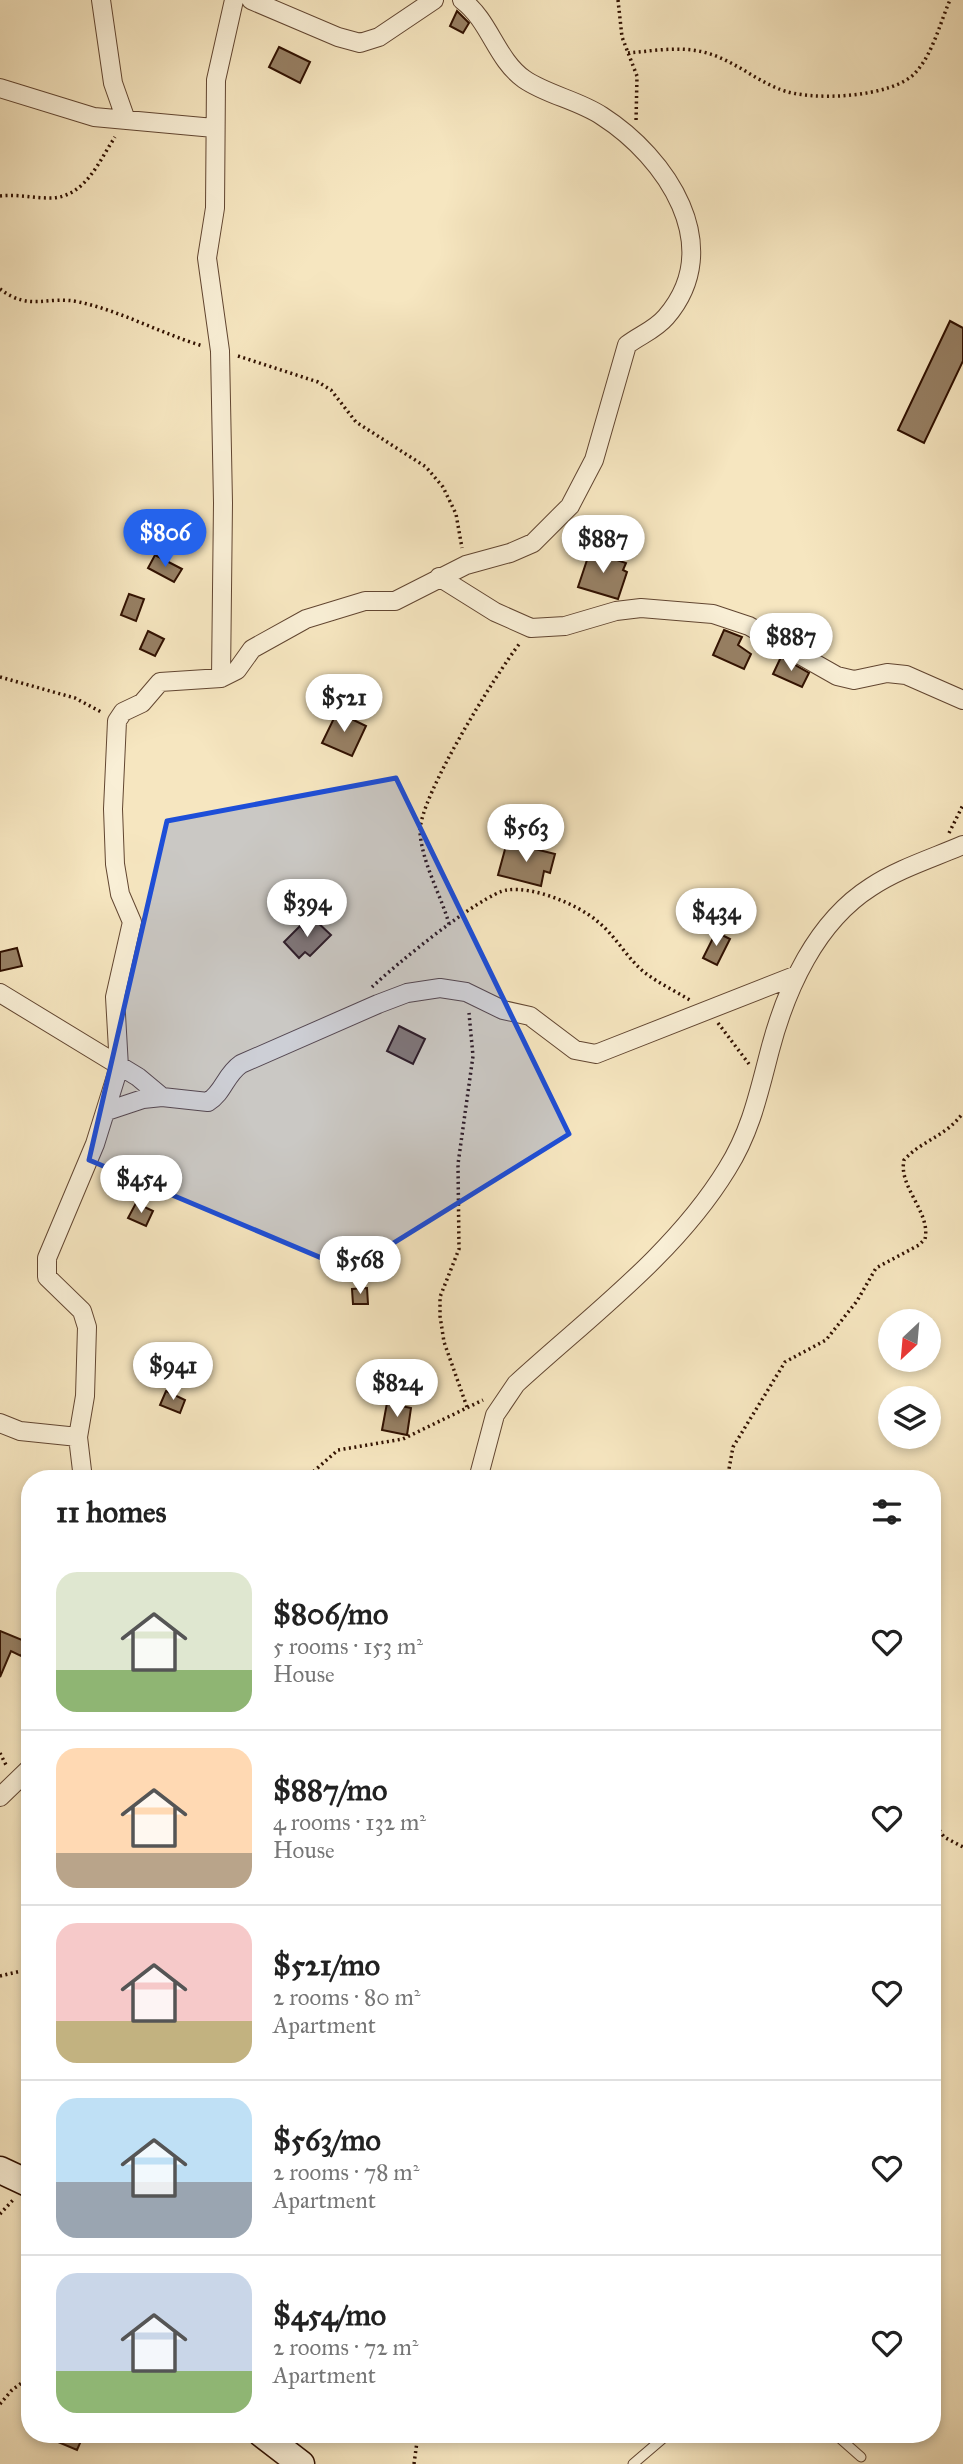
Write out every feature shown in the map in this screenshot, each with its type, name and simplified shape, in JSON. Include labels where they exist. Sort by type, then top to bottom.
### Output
[{"type":"street","points":[[101,0],[113,83],[125,120]]},
{"type":"street","points":[[221,678],[223,503],[220,351],[207,258],[215,208],[216,80],[234,0]]},
{"type":"street","points":[[251,0],[338,37],[360,43],[379,37],[434,0]]},
{"type":"street","points":[[82,1470],[78,1437],[85,1396],[87,1327],[82,1311],[47,1278],[47,1258],[107,1111],[119,1067],[115,997],[132,922],[120,894],[115,864],[113,809],[117,721],[123,712],[142,703],[160,682],[221,678],[237,670],[252,649],[306,619],[365,601],[395,601],[466,565],[510,553],[533,543],[570,506],[603,436],[627,345],[653,330],[667,316],[688,273],[692,242],[683,207],[660,169],[635,142],[601,115],[525,80],[515,70],[475,10],[462,0]]},
{"type":"street","points":[[0,88],[57,108],[125,120],[214,128]]},
{"type":"street","points":[[439,577],[495,612],[531,628],[565,626],[616,611],[641,608],[713,614],[749,626],[836,676],[854,680],[887,673],[906,675],[963,700]]},
{"type":"street","points":[[480,1470],[495,1415],[516,1384],[680,1232],[713,1191],[751,1125],[781,1013],[797,975],[848,904],[872,886],[963,845]]},
{"type":"street","points":[[107,1111],[143,1099],[162,1097],[208,1102],[222,1091],[231,1071],[241,1064],[378,1004],[424,989],[466,992],[503,1010],[530,1016],[585,1054],[616,1048],[705,1009],[797,975]]},
{"type":"street","points":[[0,993],[150,1085],[162,1097]]},
{"type":"street","points":[[0,1423],[20,1431],[78,1437]]},
{"type":"street","points":[[0,1797],[21,1777]]},
{"type":"street","points":[[0,2170],[21,2179]]},
{"type":"street","points":[[274,2443],[302,2464]]},
{"type":"lane","points":[[633,2464],[658,2443]]},
{"type":"lane","points":[[845,2443],[861,2457]]},
{"type":"path","points":[[618,0],[622,37],[637,76],[635,142]]},
{"type":"path","points":[[628,53],[664,49],[701,51],[733,62],[777,89],[797,96],[888,89],[905,83],[918,71],[950,0]]},
{"type":"path","points":[[0,196],[53,198],[67,195],[84,185],[125,120]]},
{"type":"path","points":[[0,289],[13,299],[32,303],[77,302],[318,382],[331,390],[356,422],[426,467],[443,487],[456,514],[466,565]]},
{"type":"path","points":[[449,924],[425,853],[421,818],[468,723],[501,667],[531,628]]},
{"type":"path","points":[[0,677],[75,698],[117,721]]},
{"type":"path","points":[[367,992],[449,924],[490,897],[507,890],[550,896],[569,903],[597,920],[645,972],[705,1009],[737,1046],[753,1075]]},
{"type":"path","points":[[466,992],[473,1056],[458,1164],[459,1249],[440,1297],[440,1315],[444,1342],[467,1407]]},
{"type":"path","points":[[729,1470],[733,1447],[785,1362],[826,1340],[857,1301],[876,1268],[919,1245],[925,1239],[925,1227],[905,1177],[904,1160],[918,1147],[942,1136],[963,1113]]},
{"type":"path","points":[[315,1470],[338,1450],[403,1439],[516,1384]]},
{"type":"path","points":[[941,1833],[963,1847]]},
{"type":"path","points":[[0,1976],[21,1971]]},
{"type":"path","points":[[0,2404],[21,2383]]},
{"type":"path","points":[[414,2464],[417,2443]]},
{"type":"highlighted area","points":[[396,778],[569,1134],[350,1270],[89,1160],[167,821]]},
{"type":"building","points":[[457,11],[469,23],[463,33],[450,26]]},
{"type":"building","points":[[279,47],[310,62],[300,83],[269,67]]},
{"type":"building","points":[[950,321],[963,328],[963,361],[924,443],[898,430]]},
{"type":"building","points":[[590,551],[626,563],[623,570],[627,572],[618,599],[578,587]]},
{"type":"building","points":[[155,555],[182,569],[174,582],[148,568]]},
{"type":"building","points":[[129,594],[144,599],[136,621],[121,615]]},
{"type":"building","points":[[724,630],[742,637],[738,645],[751,654],[744,669],[713,655]]},
{"type":"building","points":[[148,631],[164,639],[155,656],[140,649]]},
{"type":"building","points":[[781,657],[809,673],[802,687],[773,674]]},
{"type":"building","points":[[337,712],[366,726],[352,756],[322,743]]},
{"type":"building","points":[[507,842],[555,854],[550,873],[544,871],[541,886],[498,875]]},
{"type":"building","points":[[315,920],[331,935],[310,956],[305,952],[299,958],[284,942],[300,926],[304,931]]},
{"type":"building","points":[[716,932],[730,939],[717,965],[703,958]]},
{"type":"building","points":[[17,948],[22,966],[0,971],[0,952]]},
{"type":"building","points":[[399,1026],[425,1039],[413,1064],[387,1051]]},
{"type":"building","points":[[136,1203],[153,1211],[146,1226],[128,1218]]},
{"type":"building","points":[[367,1288],[368,1304],[353,1304],[352,1289]]},
{"type":"building","points":[[166,1391],[185,1400],[180,1413],[160,1405]]},
{"type":"building","points":[[387,1403],[411,1408],[407,1435],[382,1430]]},
{"type":"building","points":[[0,1631],[21,1640],[21,1656],[11,1651],[0,1677]]},
{"type":"building","points":[[60,2443],[80,2443],[77,2450]]}]
